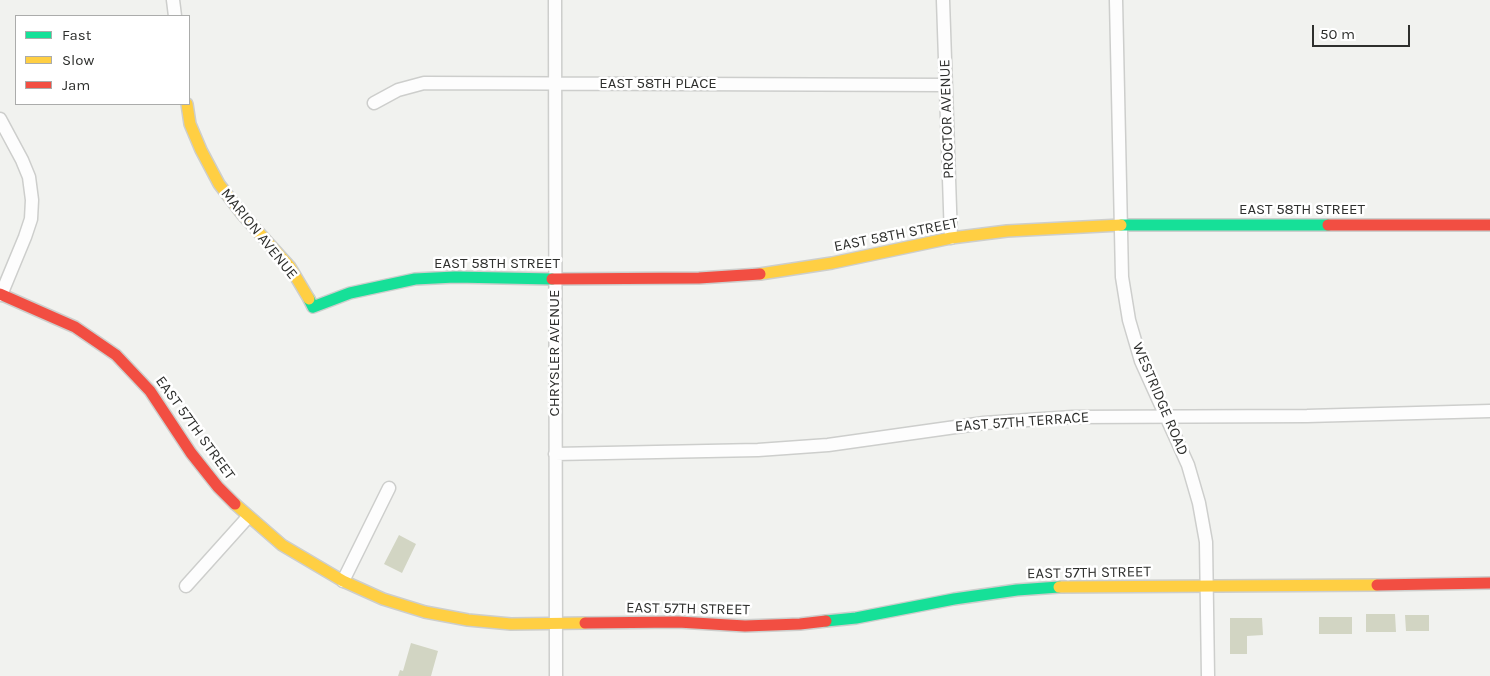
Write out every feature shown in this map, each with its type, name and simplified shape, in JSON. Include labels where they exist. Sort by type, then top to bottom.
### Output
[{"type":"street","points":[[173,0],[175,15]]},
{"type":"street","name":"CHRYSLER AVENUE","points":[[555,0],[556,676]]},
{"type":"street","name":"PROCTOR AVENUE","points":[[943,0],[951,238]]},
{"type":"street","name":"WESTRIDGE ROAD","points":[[1116,0],[1122,277],[1129,320],[1141,361],[1188,465],[1199,503],[1206,542],[1208,676]]},
{"type":"street","name":"EAST 58TH PLACE","points":[[374,103],[398,90],[424,83],[946,85]]},
{"type":"street","name":"MARION AVENUE","points":[[187,105],[193,132],[219,184],[242,214],[290,267],[313,307]]},
{"type":"street","points":[[0,119],[29,177],[32,200],[31,219],[26,237],[1,294]]},
{"type":"street","name":"EAST 58TH STREET","points":[[313,307],[350,293],[416,279],[455,277],[555,279],[699,278],[759,274],[832,263],[951,238],[1007,231],[1120,225],[1490,225]]},
{"type":"street","name":"EAST 57TH STREET","points":[[1,294],[75,327],[116,355],[150,391],[191,453],[218,487],[248,517],[282,544],[343,581],[383,599],[425,612],[468,620],[511,624],[678,622],[745,626],[800,624],[856,618],[954,598],[1017,590],[1080,586],[1207,587],[1490,583]]},
{"type":"street","name":"EAST 57TH TERRACE","points":[[555,454],[758,450],[828,444],[984,423],[1072,417],[1307,416],[1490,411]]},
{"type":"street","points":[[343,581],[389,488]]},
{"type":"street","points":[[186,586],[248,517]]},
{"type":"building","points":[[399,535],[416,544],[402,573],[384,564]]},
{"type":"building","points":[[1366,614],[1395,614],[1396,632],[1366,632]]},
{"type":"building","points":[[1405,615],[1429,615],[1429,631],[1406,631]]},
{"type":"building","points":[[1319,617],[1352,617],[1352,634],[1319,634]]},
{"type":"building","points":[[1230,618],[1262,618],[1263,635],[1247,636],[1247,654],[1230,654]]},
{"type":"building","points":[[411,643],[438,651],[431,676],[398,676],[400,670],[403,671]]},
{"type":"traffic: fast","points":[[1121,225],[1328,225]]},
{"type":"traffic: fast","points":[[309,299],[313,307],[350,293],[415,279],[455,277],[552,279]]},
{"type":"traffic: fast","points":[[826,621],[856,618],[954,599],[1017,590],[1059,587]]},
{"type":"traffic: slow","points":[[187,105],[190,124],[219,184],[242,214],[290,267],[309,299]]},
{"type":"traffic: slow","points":[[760,274],[832,263],[951,238],[1007,231],[1121,225]]},
{"type":"traffic: slow","points":[[235,504],[282,545],[343,581],[383,599],[425,612],[468,620],[511,624],[585,623]]},
{"type":"traffic: slow","points":[[1059,587],[1377,585]]},
{"type":"traffic: jam","points":[[1328,225],[1490,225]]},
{"type":"traffic: jam","points":[[552,279],[699,278],[760,274]]},
{"type":"traffic: jam","points":[[0,294],[75,327],[116,355],[150,391],[191,453],[218,487],[235,504]]},
{"type":"traffic: jam","points":[[1377,585],[1490,583]]},
{"type":"traffic: jam","points":[[585,623],[678,622],[745,626],[826,621]]}]
